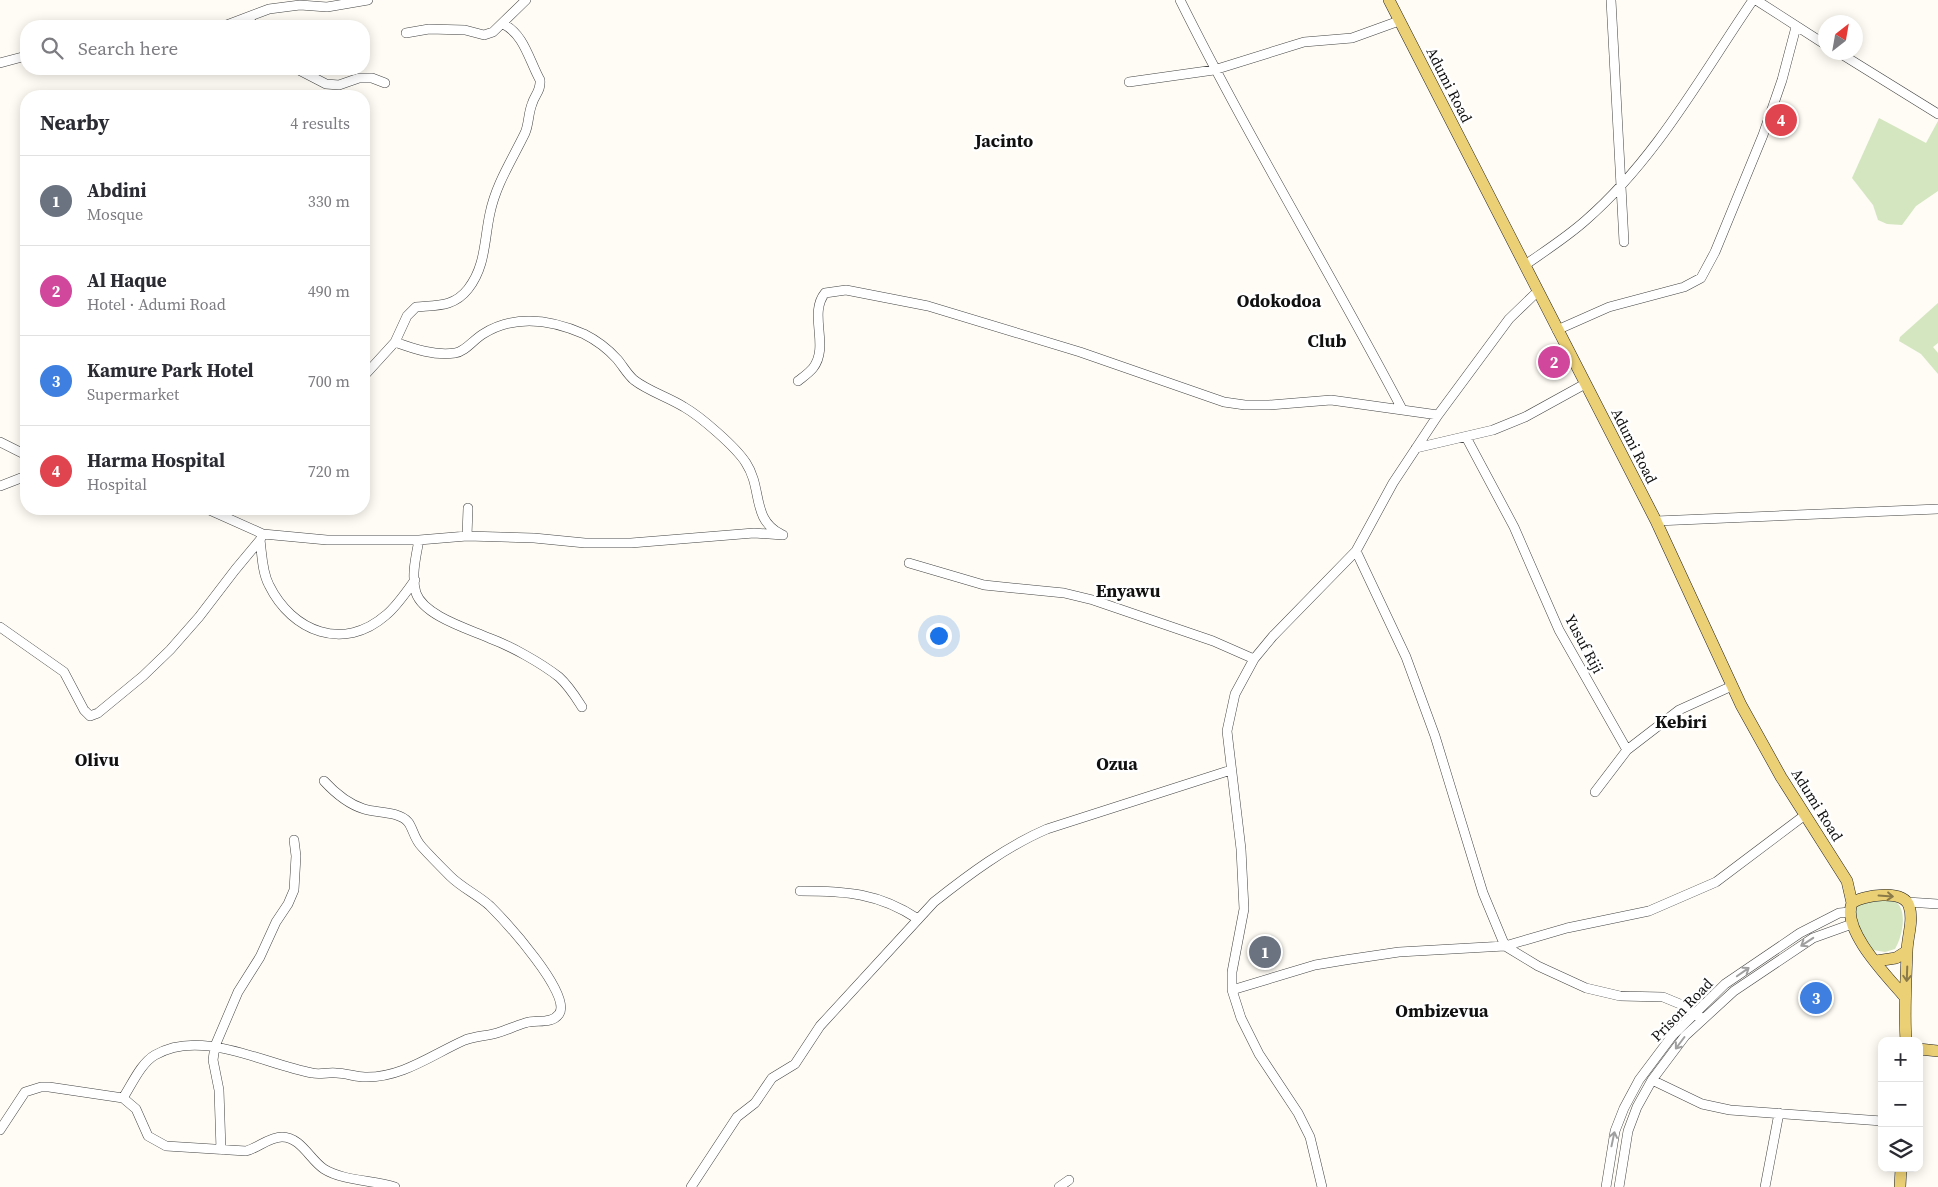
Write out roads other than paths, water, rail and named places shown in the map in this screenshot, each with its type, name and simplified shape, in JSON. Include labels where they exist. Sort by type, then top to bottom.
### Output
[{"type":"main road","name":"Adumi Road","points":[[1390,0],[1399,21],[1656,521],[1732,686],[1781,777],[1847,881],[1852,924],[1865,949],[1904,996]]},
{"type":"main road","points":[[1847,881],[1865,896],[1893,897],[1907,902],[1910,923],[1907,951],[1907,985],[1904,996],[1906,1037]]},
{"type":"main road","points":[[1851,908],[1865,896]]},
{"type":"main road","points":[[1876,961],[1896,958],[1907,951]]},
{"type":"main road","points":[[1923,1049],[1938,1051]]},
{"type":"main road","points":[[1900,1187],[1901,1172]]},
{"type":"street","points":[[240,20],[277,8],[300,5],[327,8],[368,0]]},
{"type":"street","points":[[406,33],[430,29],[484,34],[493,32],[526,0]]},
{"type":"street","points":[[1180,0],[1214,70],[1359,328],[1402,409]]},
{"type":"street","points":[[1611,0],[1624,242]]},
{"type":"street","points":[[1524,265],[1586,221],[1620,187],[1666,132],[1754,0],[1818,40]]},
{"type":"street","points":[[1129,82],[1214,70],[1304,42],[1352,38],[1399,21]]},
{"type":"street","points":[[370,369],[395,342],[407,316],[416,307],[445,306],[458,298],[468,289],[481,265],[487,244],[490,214],[500,181],[525,133],[531,106],[540,87],[540,80],[518,36],[513,29],[503,24]]},
{"type":"street","points":[[1557,330],[1609,307],[1684,287],[1701,278],[1715,252],[1763,135],[1780,87],[1796,27]]},
{"type":"street","points":[[0,63],[20,58]]},
{"type":"street","points":[[1851,60],[1938,114]]},
{"type":"street","points":[[309,75],[326,84],[339,85],[359,78],[372,78],[384,84]]},
{"type":"street","points":[[798,381],[813,368],[817,361],[820,300],[825,293],[846,290],[928,306],[982,321],[1080,352],[1224,402],[1245,405],[1269,405],[1331,400],[1438,414]]},
{"type":"street","points":[[1322,1187],[1310,1137],[1298,1113],[1259,1054],[1241,1018],[1232,990],[1232,972],[1244,909],[1241,849],[1227,731],[1235,694],[1254,659],[1320,586],[1356,551],[1393,483],[1438,414],[1509,319],[1538,292]]},
{"type":"street","points":[[219,515],[262,537],[327,540],[419,540],[468,536],[534,538],[594,543],[631,543],[754,532],[783,535],[767,525],[762,517],[755,478],[738,452],[686,408],[633,379],[616,358],[601,344],[584,334],[551,322],[527,320],[509,322],[494,328],[457,353],[417,350],[395,342]]},
{"type":"street","points":[[1416,448],[1493,430],[1525,418],[1585,384]]},
{"type":"street","name":"Yusuf Riji","points":[[1466,437],[1514,527],[1559,630],[1627,750]]},
{"type":"street","points":[[0,442],[20,452]]},
{"type":"street","points":[[0,486],[20,478]]},
{"type":"street","points":[[468,508],[468,536]]},
{"type":"street","points":[[1656,521],[1938,509]]},
{"type":"street","points":[[262,537],[263,563],[268,584],[296,618],[308,629],[324,635],[346,634],[364,628],[386,616],[415,580]]},
{"type":"street","points":[[0,627],[64,672],[84,710],[90,716],[98,714],[144,676],[170,650],[262,537]]},
{"type":"street","points":[[419,540],[415,580],[416,593],[424,604],[434,612],[461,627],[490,638],[552,673],[572,691],[582,707]]},
{"type":"street","points":[[1356,551],[1406,657],[1435,736],[1483,893],[1505,946],[1538,966],[1586,988],[1620,996],[1663,997],[1700,1016]]},
{"type":"street","points":[[909,563],[984,585],[1064,593],[1093,600],[1213,641],[1254,659]]},
{"type":"street","points":[[1595,792],[1627,750],[1679,710],[1732,686]]},
{"type":"street","points":[[691,1187],[737,1117],[755,1103],[772,1078],[795,1064],[820,1026],[934,902],[1032,836],[1079,818],[1231,770]]},
{"type":"street","points":[[123,1098],[141,1069],[154,1056],[172,1047],[214,1046],[314,1074],[336,1072],[366,1077],[395,1073],[421,1063],[467,1040],[499,1033],[526,1022],[542,1022],[553,1019],[562,1008],[561,1001],[543,969],[524,945],[488,904],[451,877],[422,847],[413,837],[408,822],[398,816],[363,809],[334,792],[324,781]]},
{"type":"street","points":[[1232,990],[1315,966],[1345,960],[1399,952],[1505,946],[1566,928],[1649,911],[1716,882],[1805,815]]},
{"type":"street","points":[[221,1150],[219,1090],[214,1060],[214,1046],[238,992],[260,957],[276,922],[288,904],[294,890],[296,856],[294,840]]},
{"type":"street","points":[[800,891],[861,894],[884,900],[918,919]]},
{"type":"street","points":[[1907,902],[1938,904]]},
{"type":"street","name":"Prison Road","points":[[1619,1187],[1628,1130],[1652,1080],[1725,984],[1800,933],[1851,908]]},
{"type":"street","name":"Prison Road","points":[[1606,1187],[1615,1131],[1624,1108],[1639,1080],[1672,1036],[1734,991],[1813,938],[1852,924]]},
{"type":"street","points":[[1652,1080],[1702,1104],[1730,1110],[1878,1121]]},
{"type":"street","points":[[0,1130],[25,1092],[41,1087],[123,1098],[136,1108],[148,1136],[166,1146],[246,1151],[258,1148],[268,1140],[283,1137],[297,1142],[325,1170],[394,1187]]},
{"type":"street","points":[[1765,1187],[1778,1113]]},
{"type":"street","points":[[1059,1187],[1069,1180]]},
{"type":"place","name":"Harma Hospital","points":[[1781,120]]},
{"type":"place","name":"Al Haque","points":[[1554,362]]},
{"type":"place","name":"Abdini","points":[[1265,952]]},
{"type":"place","name":"Kamure Park Hotel","points":[[1816,998]]},
{"type":"district","name":"Jacinto","points":[[1004,141]]},
{"type":"district","name":"Odokodoa","points":[[1279,301]]},
{"type":"district","name":"Club","points":[[1327,341]]},
{"type":"district","name":"Enyawu","points":[[1128,591]]},
{"type":"district","name":"Kebiri","points":[[1681,722]]},
{"type":"district","name":"Olivu","points":[[97,760]]},
{"type":"district","name":"Ozua","points":[[1117,764]]},
{"type":"district","name":"Ombizevua","points":[[1442,1011]]}]
